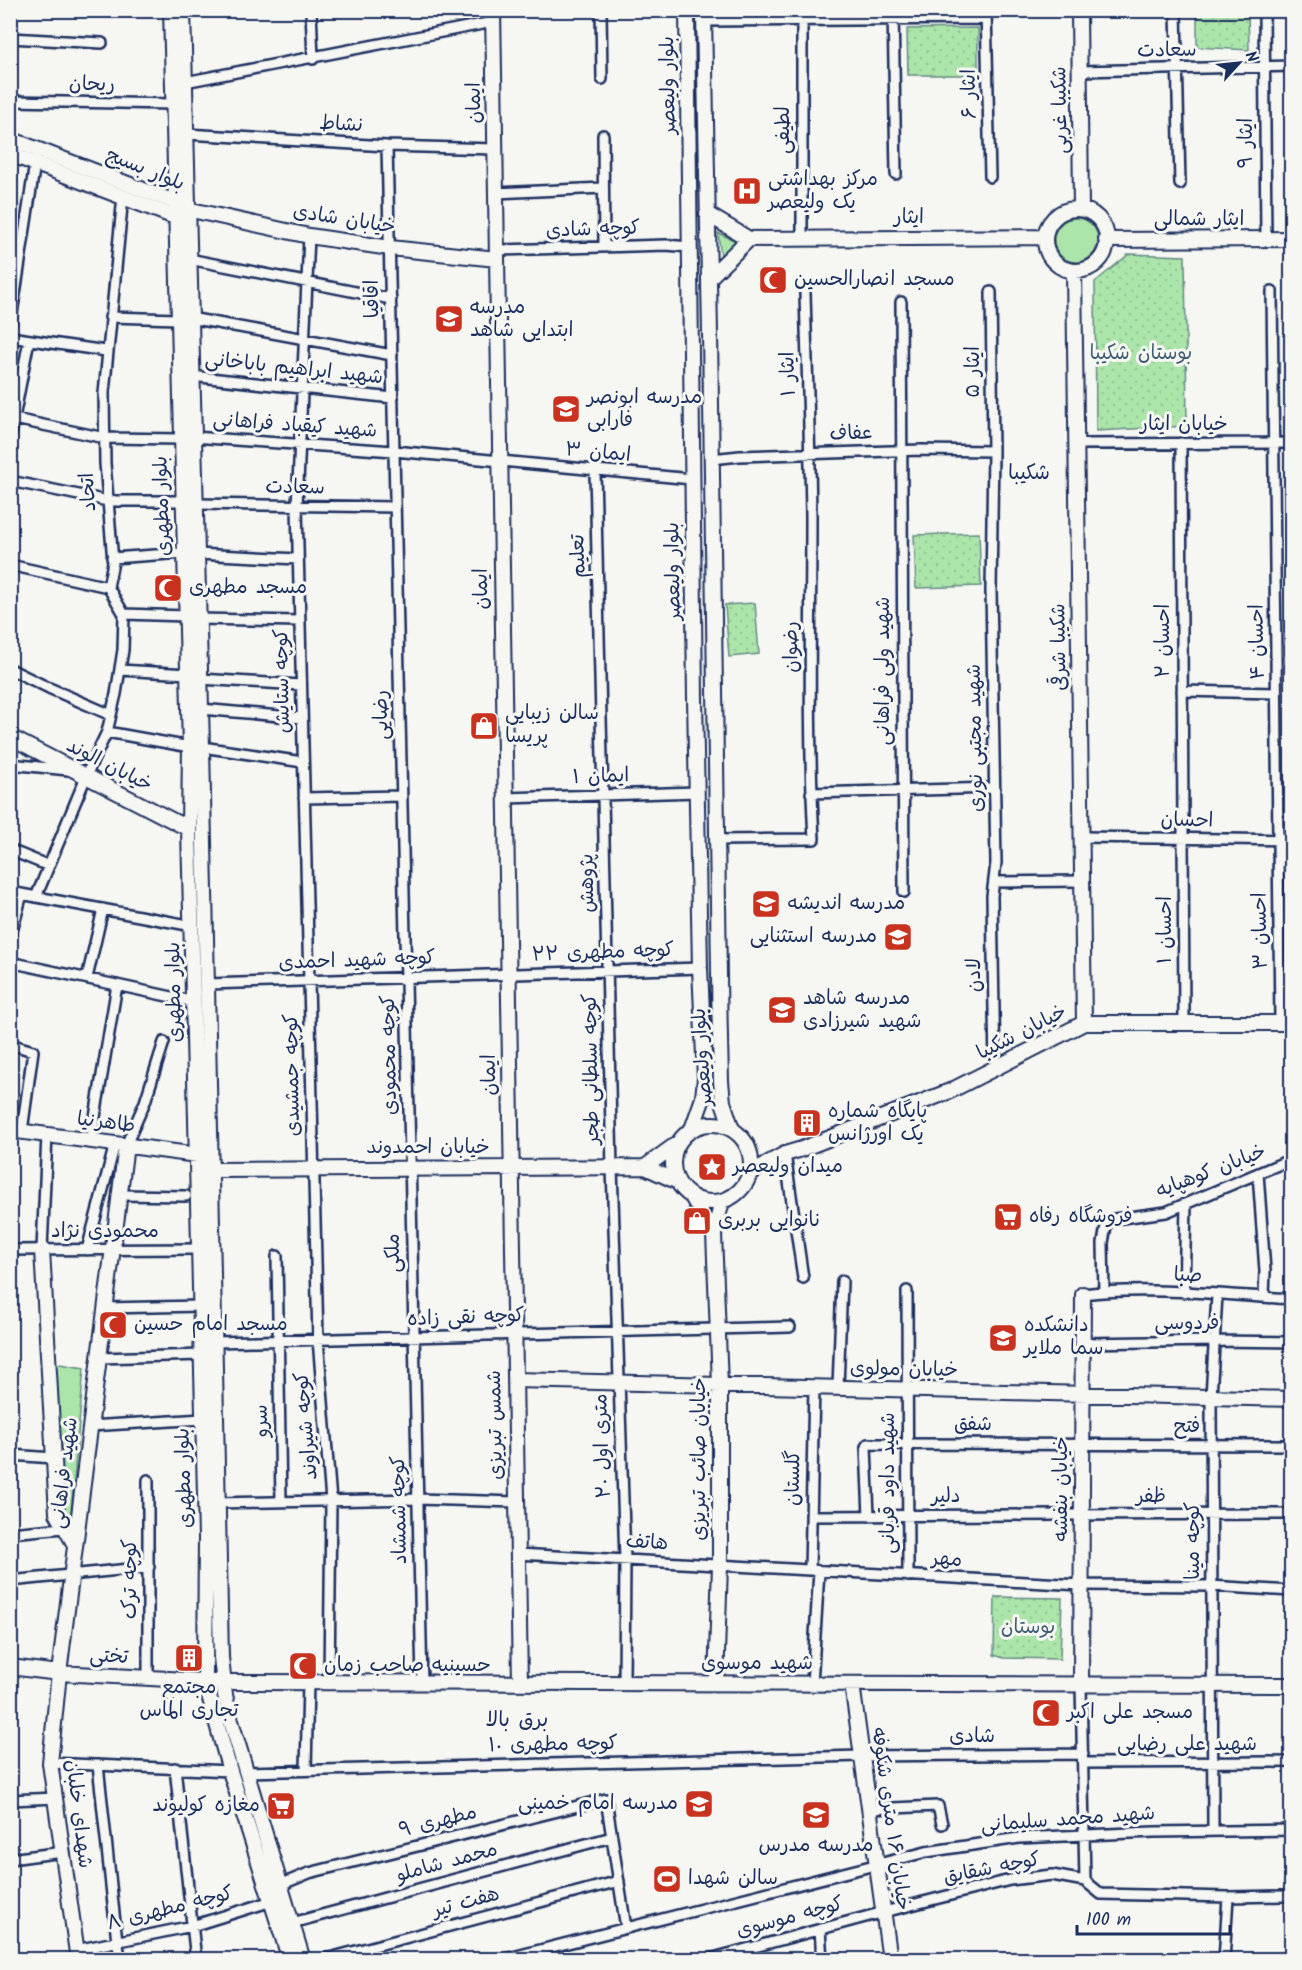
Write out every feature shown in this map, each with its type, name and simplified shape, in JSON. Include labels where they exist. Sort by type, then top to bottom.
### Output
[{"type":"main road","name":"بلوار مطهری","points":[[171,10],[173,104],[181,205],[189,260],[184,318],[196,747],[207,984],[216,1342],[217,1503],[223,1682],[245,1772],[303,1959]]},
{"type":"main road","name":"بلوار مطهری","points":[[181,205],[186,134],[183,10]]},
{"type":"main road","name":"بلوار ولیعصر","points":[[687,10],[700,968],[705,1078],[703,1098],[692,1129]]},
{"type":"main road","name":"شکیبا غربی","points":[[1079,10],[1081,209]]},
{"type":"main road","name":"ایمان","points":[[493,16],[511,1167]]},
{"type":"main road","name":"بلوار ولیعصر","points":[[704,16],[715,840],[721,1081],[723,1102],[732,1129]]},
{"type":"main road","name":"بلوار بسیج","points":[[10,139],[181,205],[175,217],[10,153]]},
{"type":"main road","name":"خیابان شادی","points":[[181,205],[309,236],[390,248],[497,255]]},
{"type":"main road","points":[[1081,209],[1097,217],[1105,232],[1105,250],[1093,266],[1074,271],[1056,264],[1049,256],[1045,247],[1045,237],[1047,228],[1057,215],[1065,211],[1081,209]]},
{"type":"main road","points":[[708,214],[749,239],[709,278]]},
{"type":"main road","name":"بلوار مطهری","points":[[175,217],[191,376],[187,438]]},
{"type":"main road","name":"ایثار","points":[[749,239],[1045,237]]},
{"type":"main road","name":"ایثار شمالی","points":[[1106,240],[1292,239]]},
{"type":"main road","name":"شکیبا شرقی","points":[[1074,271],[1084,1023]]},
{"type":"main road","points":[[692,478],[711,459]]},
{"type":"main road","name":"بلوار مطهری","points":[[194,676],[201,710],[189,829],[195,1002],[206,1537],[205,1681],[230,1771],[290,1959]]},
{"type":"main road","name":"خیابان الوند","points":[[10,737],[189,829]]},
{"type":"main road","name":"خیابان شکیبا","points":[[785,1154],[950,1091],[1084,1023],[1286,1022]]},
{"type":"main road","points":[[692,1197],[712,1203],[722,1201],[740,1191],[750,1173],[750,1153],[746,1143],[732,1129],[712,1123],[692,1129],[678,1143],[645,1167],[678,1182],[692,1197],[714,1234]]},
{"type":"main road","name":"طاهرنیا","points":[[16,1130],[197,1155]]},
{"type":"main road","points":[[678,1143],[673,1162],[678,1182]]},
{"type":"main road","name":"شهید فراهانی","points":[[75,1545],[120,1195],[120,1145]]},
{"type":"main road","points":[[750,1153],[785,1154]]},
{"type":"main road","points":[[750,1173],[785,1154]]},
{"type":"main road","points":[[197,1155],[212,1170]]},
{"type":"main road","name":"شمس تبریزی","points":[[511,1167],[520,1683]]},
{"type":"main road","name":"خیابان احمدوند","points":[[212,1170],[645,1167]]},
{"type":"main road","points":[[714,1234],[722,1201]]},
{"type":"main road","name":"خیابان صائب تبریزی","points":[[714,1234],[720,1385],[720,1565],[716,1683]]},
{"type":"main road","name":"شهید فراهانی","points":[[42,1250],[57,1513],[75,1545]]},
{"type":"main road","name":"خیابان بنفشه","points":[[1081,1684],[1083,1294]]},
{"type":"main road","name":"خیابان مولوی","points":[[515,1380],[1292,1399]]},
{"type":"main road","name":"شهدای خلبان","points":[[75,1545],[58,1673],[50,1763],[77,1954]]},
{"type":"main road","name":"تختی","points":[[10,1667],[58,1673],[223,1682]]},
{"type":"main road","name":"شهید موسوی","points":[[223,1682],[1292,1685]]},
{"type":"main road","name":"خیابان ۱۶ متری شکوفه","points":[[852,1684],[890,1959]]},
{"type":"street","points":[[310,10],[313,59]]},
{"type":"street","points":[[601,10],[602,79]]},
{"type":"street","points":[[802,10],[802,21]]},
{"type":"street","points":[[1176,10],[1180,184]]},
{"type":"street","name":"ایثار ۹","points":[[1264,10],[1266,239]]},
{"type":"street","points":[[893,15],[896,174]]},
{"type":"street","points":[[704,16],[802,21],[893,15],[986,15]]},
{"type":"street","name":"ایثار ۶","points":[[986,15],[990,177]]},
{"type":"street","points":[[185,82],[313,59],[493,16]]},
{"type":"street","name":"لطیفی","points":[[802,21],[802,238]]},
{"type":"street","points":[[10,38],[102,43]]},
{"type":"street","name":"سعادت","points":[[1080,70],[1292,66]]},
{"type":"street","name":"ریحان","points":[[10,101],[173,104]]},
{"type":"street","name":"نشاط","points":[[186,134],[387,146],[495,149]]},
{"type":"street","points":[[603,135],[604,247]]},
{"type":"street","name":"اقاقیا","points":[[387,146],[394,451]]},
{"type":"street","points":[[10,327],[35,163]]},
{"type":"street","points":[[496,193],[603,188]]},
{"type":"street","name":"اتحاد","points":[[108,586],[112,558],[104,393],[106,351],[123,196]]},
{"type":"street","name":"کوچه ستایش","points":[[309,236],[297,506],[309,981]]},
{"type":"street","name":"کوچه شادی","points":[[497,255],[604,247],[690,247]]},
{"type":"street","points":[[189,260],[391,299]]},
{"type":"street","name":"احسان ۴","points":[[1272,291],[1278,840]]},
{"type":"street","name":"ایثار ۵","points":[[991,292],[993,451],[991,594]]},
{"type":"street","name":"ایثار ۱","points":[[805,293],[810,453]]},
{"type":"street","name":"شهید ولی فراهانی","points":[[901,302],[904,892]]},
{"type":"street","points":[[110,317],[184,318],[392,355]]},
{"type":"street","points":[[10,337],[106,351]]},
{"type":"street","points":[[10,439],[12,418],[29,340]]},
{"type":"street","name":"شهید ابراهیم باباخانی","points":[[191,376],[393,398]]},
{"type":"street","name":"شهید کیقباد فراهانی","points":[[12,418],[105,438],[187,438],[300,444],[500,462]]},
{"type":"street","name":"احسان ۲","points":[[1181,443],[1183,838]]},
{"type":"street","name":"خیابان ایثار","points":[[1077,444],[1292,443]]},
{"type":"street","name":"رضایی","points":[[394,451],[406,978]]},
{"type":"street","name":"عفاف","points":[[711,459],[810,453],[993,451]]},
{"type":"street","name":"رضوان","points":[[715,840],[814,839],[811,793],[810,453]]},
{"type":"street","name":"ایمان ۳","points":[[500,462],[692,478]]},
{"type":"street","name":"تعلیم","points":[[595,471],[604,795]]},
{"type":"street","name":"سعادت","points":[[10,481],[108,501],[395,507]]},
{"type":"street","points":[[112,558],[190,554],[298,559]]},
{"type":"street","points":[[10,565],[108,586],[124,614],[123,650],[107,732],[90,767],[82,774],[36,897]]},
{"type":"street","name":"شهید مجتبی نوری","points":[[991,594],[996,863],[994,882]]},
{"type":"street","points":[[124,614],[300,621]]},
{"type":"street","points":[[10,669],[111,715]]},
{"type":"street","points":[[120,670],[302,685]]},
{"type":"street","points":[[1182,691],[1276,693]]},
{"type":"street","points":[[201,710],[302,718]]},
{"type":"street","points":[[107,732],[303,762]]},
{"type":"street","points":[[10,764],[82,774]]},
{"type":"street","points":[[811,793],[995,789]]},
{"type":"street","name":"ایمان ۱","points":[[505,798],[698,792]]},
{"type":"street","name":"پژوهش","points":[[604,795],[608,971]]},
{"type":"street","points":[[304,798],[402,796]]},
{"type":"street","name":"احسان","points":[[1082,837],[1292,840]]},
{"type":"street","name":"احسان ۱","points":[[1183,838],[1184,1022]]},
{"type":"street","name":"احسان ۳","points":[[1278,840],[1286,1022]]},
{"type":"street","points":[[10,850],[49,866]]},
{"type":"street","points":[[994,882],[1082,881]]},
{"type":"street","name":"لادن","points":[[994,882],[992,896],[995,1068]]},
{"type":"street","points":[[10,892],[193,926]]},
{"type":"street","points":[[10,939],[22,894]]},
{"type":"street","points":[[87,978],[103,909]]},
{"type":"street","points":[[10,962],[195,1002]]},
{"type":"street","name":"کوچه مطهری ۲۲","points":[[508,974],[700,968]]},
{"type":"street","name":"کوچه سلطانی طجر","points":[[608,971],[617,1332]]},
{"type":"street","name":"کوچه شهید احمدی","points":[[207,984],[508,974]]},
{"type":"street","name":"کوچه محمودی","points":[[406,978],[410,1168]]},
{"type":"street","name":"کوچه جمشیدی","points":[[309,981],[314,1168]]},
{"type":"street","points":[[91,1141],[117,985]]},
{"type":"street","points":[[87,1250],[120,1145],[145,1102],[164,1042]]},
{"type":"street","points":[[10,1044],[33,1051],[16,1130]]},
{"type":"street","points":[[42,1250],[47,1135]]},
{"type":"street","points":[[785,1154],[803,1278]]},
{"type":"street","name":"خیابان کوهپایه","points":[[1104,1292],[1103,1243],[1107,1220],[1166,1212],[1292,1159]]},
{"type":"street","name":"کوچه شیراوند","points":[[314,1168],[318,1340],[331,1501],[329,1682]]},
{"type":"street","name":"ملکی","points":[[410,1168],[414,1337]]},
{"type":"street","points":[[1258,1173],[1265,1271],[1264,1297]]},
{"type":"street","points":[[120,1195],[186,1196]]},
{"type":"street","points":[[1184,1293],[1186,1204]]},
{"type":"street","name":"محمودی نژاد","points":[[10,1250],[200,1249]]},
{"type":"street","name":"سرو","points":[[278,1256],[281,1502]]},
{"type":"street","points":[[838,1388],[842,1281]]},
{"type":"street","name":"شهید داود قربانی","points":[[907,1292],[908,1576]]},
{"type":"street","name":"صبا","points":[[1083,1294],[1184,1293],[1292,1299]]},
{"type":"street","name":"کوچه مینا","points":[[1213,1831],[1211,1397],[1216,1295]]},
{"type":"street","points":[[105,1308],[201,1306]]},
{"type":"street","name":"کوچه نقی زاده","points":[[216,1342],[790,1327]]},
{"type":"street","name":"۲۰ متری اول","points":[[617,1332],[625,1560],[624,1683]]},
{"type":"street","name":"کوچه شمشاد","points":[[414,1337],[422,1683]]},
{"type":"street","name":"فردوسی","points":[[1083,1343],[1292,1342]]},
{"type":"street","points":[[99,1358],[202,1355]]},
{"type":"street","name":"گلستان","points":[[812,1684],[814,1570],[811,1516],[814,1387]]},
{"type":"street","points":[[90,1426],[203,1419]]},
{"type":"street","name":"شفق","points":[[869,1516],[866,1448],[868,1444],[1082,1444]]},
{"type":"street","name":"فتح","points":[[1082,1444],[1292,1445]]},
{"type":"street","points":[[10,1455],[54,1458]]},
{"type":"street","name":"کوچه ترک","points":[[148,1480],[148,1679]]},
{"type":"street","points":[[217,1503],[418,1499],[517,1502]]},
{"type":"street","name":"ظفر","points":[[1082,1515],[1292,1514]]},
{"type":"street","name":"دلیر","points":[[811,1516],[1082,1515]]},
{"type":"street","points":[[10,1533],[64,1528]]},
{"type":"street","name":"هاتف","points":[[518,1554],[814,1570]]},
{"type":"street","points":[[10,1581],[149,1567]]},
{"type":"street","name":"مهر","points":[[814,1570],[1081,1585],[1211,1586],[1292,1591]]},
{"type":"street","points":[[306,1770],[308,1682]]},
{"type":"street","points":[[1081,1684],[1085,1881]]},
{"type":"street","name":"کوچه مطهری ۱۰","points":[[245,1772],[862,1756]]},
{"type":"street","name":"شادی","points":[[862,1756],[1083,1759]]},
{"type":"street","name":"شهید علی رضایی","points":[[1083,1759],[1292,1762]]},
{"type":"street","points":[[50,1763],[230,1771]]},
{"type":"street","points":[[98,1765],[117,1941],[121,1959]]},
{"type":"street","points":[[175,1768],[196,1959]]},
{"type":"street","points":[[10,1800],[56,1798]]},
{"type":"street","name":"مطهری ۹","points":[[280,1885],[309,1873],[606,1799],[612,1837]]},
{"type":"street","points":[[870,1809],[938,1806],[942,1824]]},
{"type":"street","name":"شهید محمد سلیمانی","points":[[501,1959],[926,1852],[1019,1838],[1292,1830]]},
{"type":"street","points":[[612,1837],[626,1928]]},
{"type":"street","name":"محمد شاملو","points":[[292,1923],[612,1837]]},
{"type":"street","points":[[10,1859],[63,1852]]},
{"type":"street","name":"کوچه شقایق","points":[[884,1912],[1010,1880],[1052,1875],[1085,1881],[1101,1894],[1284,1896]]},
{"type":"street","name":"هفت تیر","points":[[322,1959],[619,1881]]},
{"type":"street","points":[[1224,1959],[1228,1897]]},
{"type":"street","name":"کوچه مطهری ۸","points":[[77,1954],[117,1941],[192,1926],[272,1901]]},
{"type":"street","name":"کوچه موسوی","points":[[706,1959],[741,1955],[820,1929],[884,1912]]},
{"type":"street","points":[[820,1929],[822,1959]]},
{"type":"green space","points":[[1197,11],[1248,11],[1249,50],[1197,47]]},
{"type":"green space","points":[[978,28],[978,75],[908,75],[907,29]]},
{"type":"green space","points":[[1076,218],[1092,224],[1098,240],[1092,256],[1076,262],[1060,256],[1054,240],[1060,224]]},
{"type":"green space","points":[[718,233],[736,241],[721,256]]},
{"type":"green space","name":"بوستان شکیبا","points":[[1129,254],[1185,256],[1187,426],[1096,431],[1095,282]]},
{"type":"green space","points":[[979,533],[981,586],[916,588],[914,535]]},
{"type":"green space","points":[[755,603],[759,654],[729,657],[725,605]]},
{"type":"green space","points":[[53,1363],[84,1368],[71,1513],[62,1514]]},
{"type":"green space","name":"بوستان","points":[[995,1597],[1062,1598],[1060,1659],[1004,1658],[994,1655]]},
{"type":"place","name":"مرکز بهداشتی یک ولیعصر","points":[[747,191]]},
{"type":"place","name":"مسجد انصارالحسین","points":[[773,280]]},
{"type":"place","name":"مدرسه ابتدایی شاهد","points":[[449,319]]},
{"type":"place","name":"مدرسه ابونصر فارابی","points":[[566,409]]},
{"type":"place","name":"مسجد مطهری","points":[[168,588]]},
{"type":"place","name":"سالن زیبایی پریسا","points":[[484,726]]},
{"type":"place","name":"مدرسه اندیشه","points":[[766,904]]},
{"type":"place","name":"مدرسه استثنایی","points":[[898,937]]},
{"type":"place","name":"مدرسه شاهد شهید شیرزادی","points":[[782,1010]]},
{"type":"place","name":"پایگاه شماره یک اورژانس","points":[[807,1123]]},
{"type":"place","name":"میدان ولیعصر","points":[[712,1167]]},
{"type":"place","name":"فروشگاه رفاه","points":[[1008,1217]]},
{"type":"place","name":"نانوایی بربری","points":[[697,1221]]},
{"type":"place","name":"مسجد امام حسین","points":[[113,1325]]},
{"type":"place","name":"دانشکده سما ملایر","points":[[1003,1338]]},
{"type":"place","name":"مجتمع تجاری الماس","points":[[189,1658]]},
{"type":"place","name":"حسینیه صاحب زمان","points":[[303,1666]]},
{"type":"place","name":"مسجد علی اکبر","points":[[1046,1713]]},
{"type":"place","name":"مدرسه امام خمینی","points":[[699,1804]]},
{"type":"place","name":"مغازه کولیوند","points":[[281,1806]]},
{"type":"place","name":"مدرسه مدرس","points":[[816,1815]]},
{"type":"place","name":"سالن شهدا","points":[[667,1879]]},
{"type":"district","name":"شکیبا","points":[[1029,473]]},
{"type":"district","name":"برق بالا","points":[[517,1720]]}]
